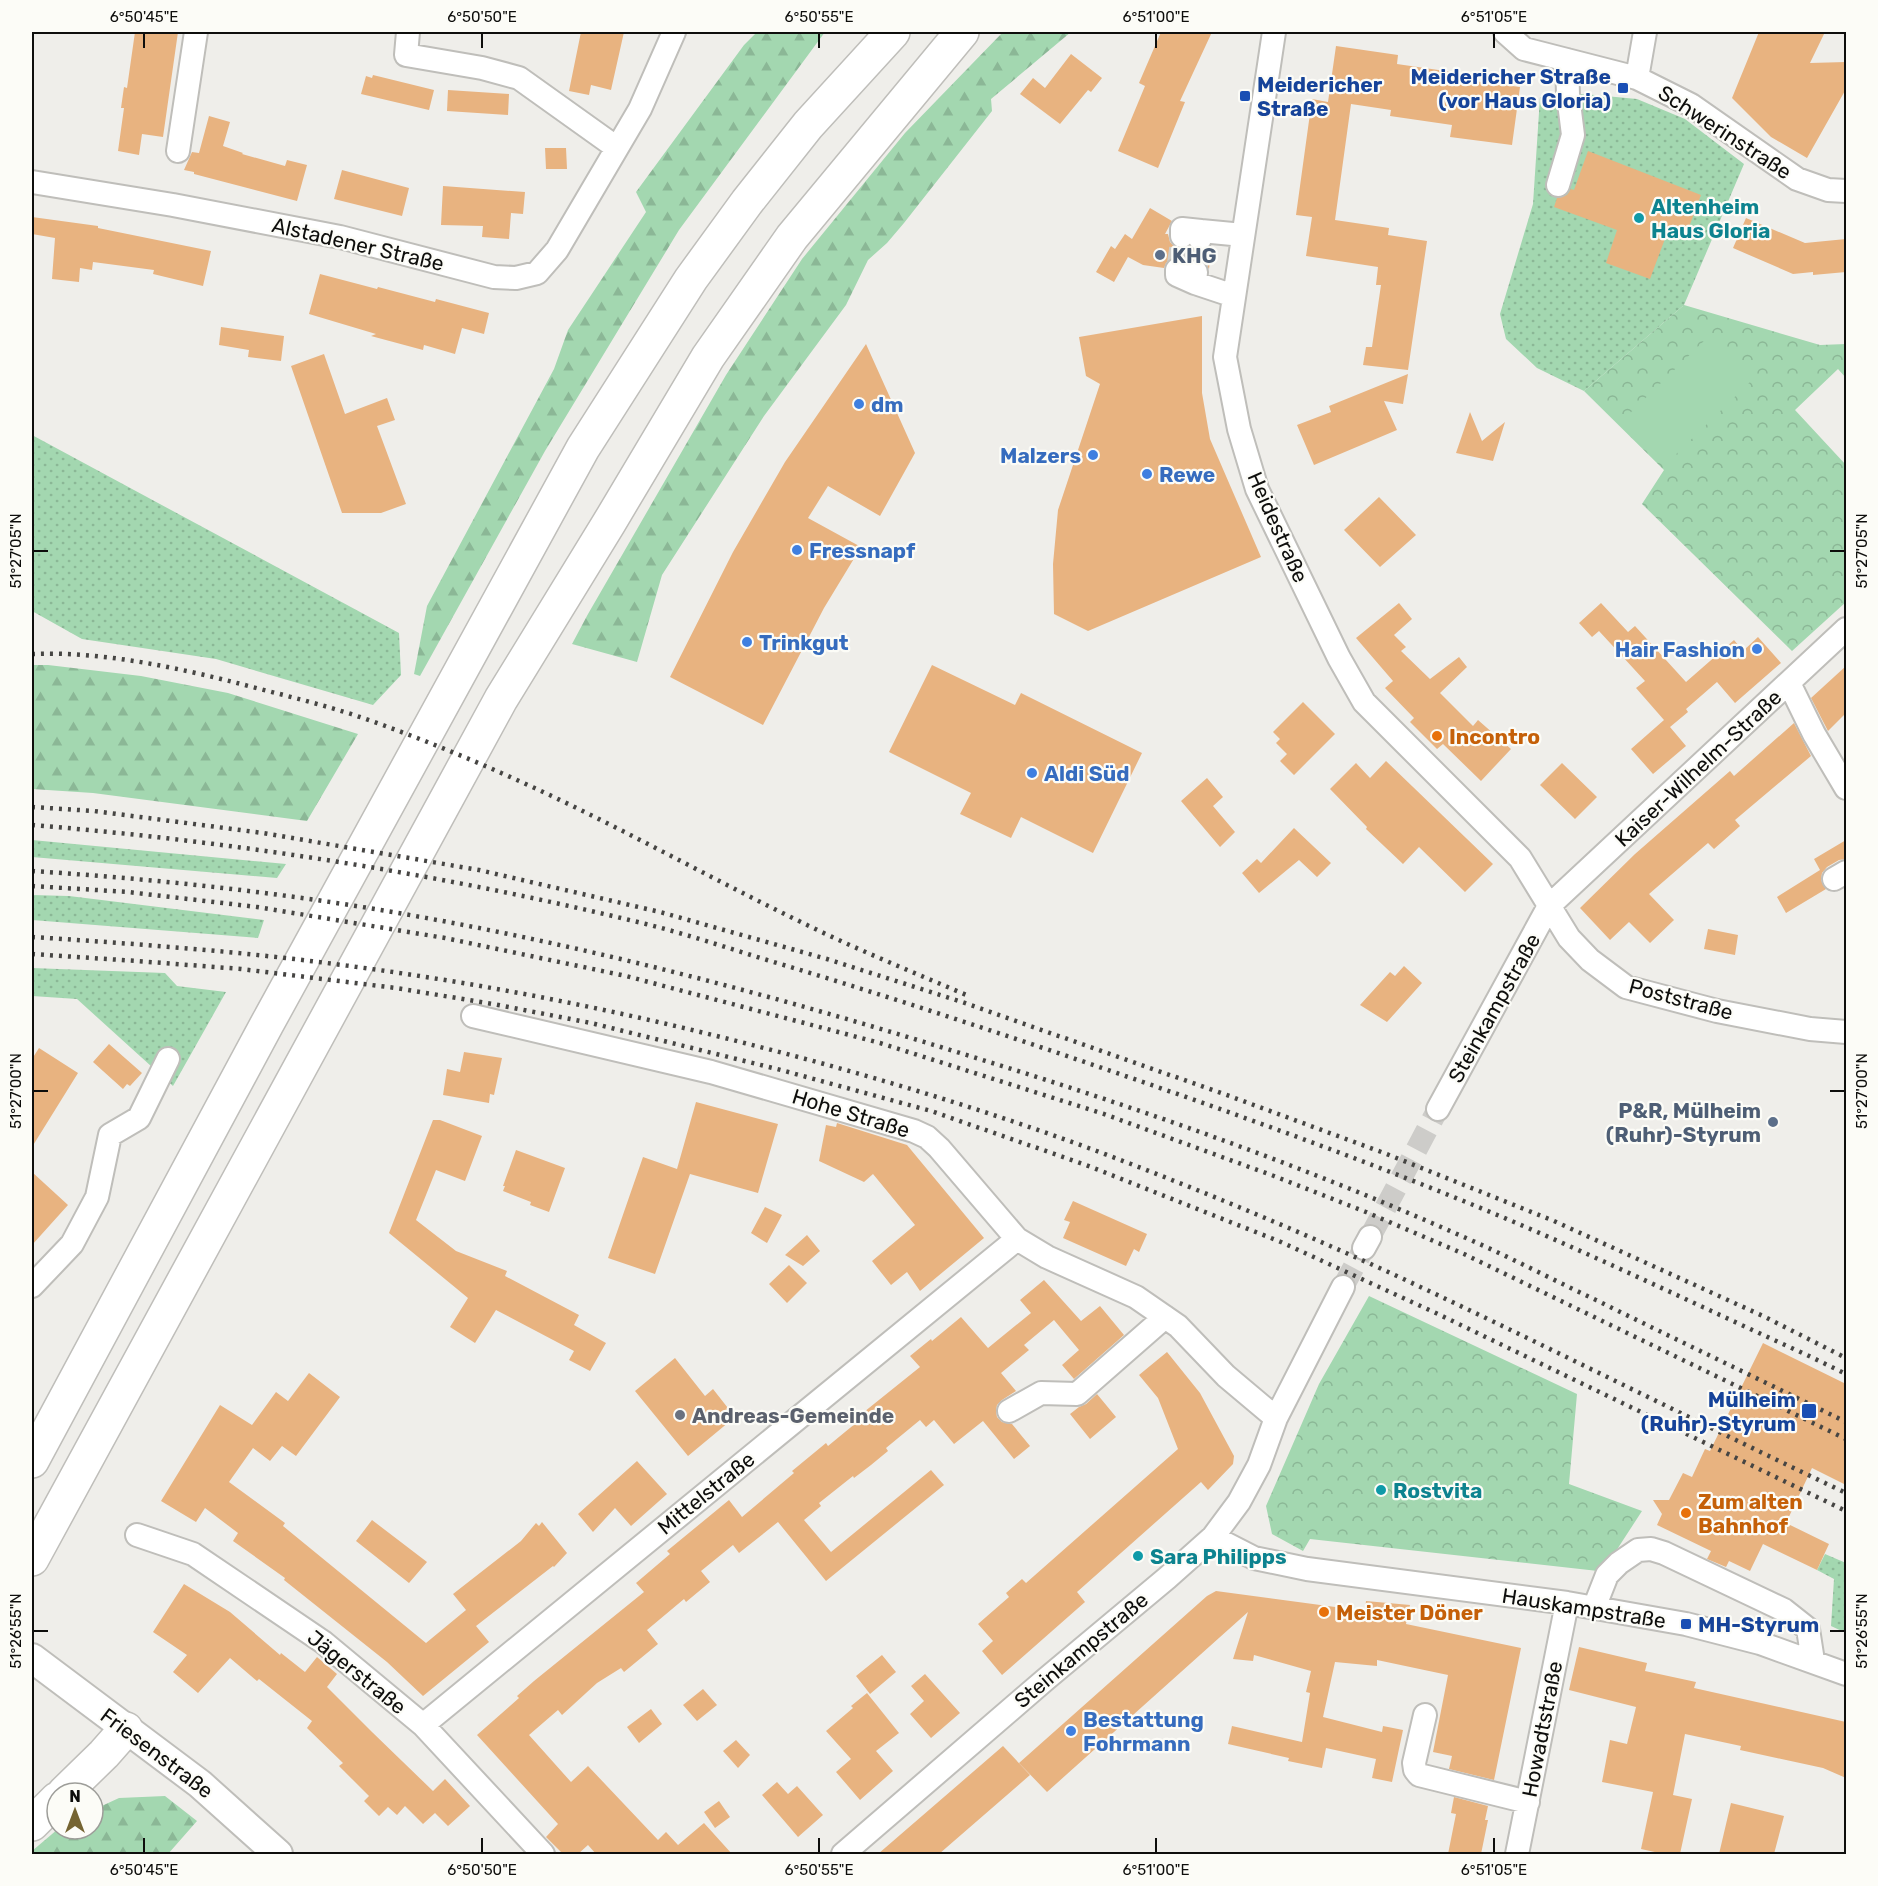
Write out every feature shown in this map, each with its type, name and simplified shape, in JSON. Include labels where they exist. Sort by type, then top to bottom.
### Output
[{"type":"highway","points":[[32,1461],[261,1035],[583,448],[690,279],[747,202],[808,125],[893,32]]},
{"type":"highway","points":[[32,1558],[501,699],[708,357],[792,237],[962,32]]},
{"type":"highway","points":[[76,1781],[126,1729]]},
{"type":"highway","points":[[32,1824],[45,1812]]},
{"type":"main road","name":"Friesenstraße","points":[[32,1658],[200,1784],[278,1854]]},
{"type":"street","points":[[178,152],[196,32]]},
{"type":"street","points":[[408,32],[406,56],[482,68],[519,78],[617,148]]},
{"type":"street","name":"Alstadener Straße","points":[[32,182],[173,205],[340,237],[494,277],[516,278],[537,273],[557,250],[640,109],[674,32]]},
{"type":"street","name":"Heidestraße","points":[[1274,32],[1225,357],[1241,438],[1257,489],[1339,658],[1364,702],[1520,858],[1550,906]]},
{"type":"street","name":"Schwerinstraße","points":[[1505,32],[1524,49],[1637,78],[1691,105],[1797,179],[1828,190],[1846,191]]},
{"type":"street","points":[[1637,78],[1645,32]]},
{"type":"street","points":[[1558,185],[1573,135],[1568,95],[1568,60]]},
{"type":"street","points":[[1194,235],[1243,236]]},
{"type":"street","points":[[1189,275],[1234,296]]},
{"type":"street","name":"Kaiser-Wilhelm-Straße","points":[[1550,906],[1846,629]]},
{"type":"street","points":[[1789,682],[1814,734],[1846,788]]},
{"type":"street","name":"Poststraße","points":[[1550,906],[1569,938],[1590,960],[1626,987],[1717,1011],[1810,1029],[1846,1032]]},
{"type":"street","name":"Steinkampstraße","points":[[1438,1109],[1550,906]]},
{"type":"street","name":"Hohe Straße","points":[[473,1017],[711,1072],[914,1131],[927,1137],[1017,1239],[1047,1257],[1136,1297],[1165,1317],[1178,1326],[1226,1376],[1276,1418]]},
{"type":"street","points":[[32,1286],[72,1244],[97,1197],[110,1135],[139,1118],[168,1059]]},
{"type":"street","name":"Mittelstraße","points":[[423,1725],[1017,1239]]},
{"type":"street","name":"Steinkampstraße","points":[[843,1854],[1213,1537],[1239,1502],[1259,1465],[1276,1418],[1344,1287]]},
{"type":"street","points":[[1010,1411],[1041,1393],[1077,1394],[1165,1317]]},
{"type":"street","name":"Jägerstraße","points":[[137,1535],[194,1554],[323,1642],[423,1725],[543,1854]]},
{"type":"street","name":"Hauskampstraße","points":[[1213,1537],[1254,1558],[1307,1569],[1568,1603],[1686,1624],[1760,1643],[1846,1674]]},
{"type":"street","points":[[1594,1608],[1606,1575],[1638,1550],[1651,1549],[1784,1610],[1808,1629],[1813,1661]]},
{"type":"street","name":"Howadtstraße","points":[[1517,1854],[1568,1603]]},
{"type":"street","points":[[1425,1715],[1414,1763],[1419,1775],[1528,1802]]},
{"type":"green space","points":[[757,32],[825,32],[679,230],[545,451],[420,676],[414,674],[427,606],[554,369],[568,330],[646,212],[636,192],[744,45]]},
{"type":"green space","points":[[1003,32],[1071,32],[991,99],[992,111],[904,223],[868,260],[846,305],[764,416],[662,575],[637,662],[572,644],[726,375],[802,259],[905,133]]},
{"type":"green space","points":[[1584,94],[1637,99],[1685,119],[1744,164],[1684,305],[1584,391],[1537,368],[1506,339],[1500,314],[1533,204],[1540,97]]},
{"type":"green space","points":[[1684,305],[1820,345],[1846,344],[1846,378],[1838,369],[1795,410],[1846,465],[1846,602],[1792,651],[1642,504],[1664,470],[1584,391]]},
{"type":"green space","points":[[1708,337],[1751,381],[1665,465],[1622,421]]},
{"type":"green space","points":[[32,435],[399,633],[401,675],[373,705],[216,659],[82,639],[32,611]]},
{"type":"green space","points":[[32,665],[141,676],[228,693],[358,734],[307,821],[93,793],[32,789]]},
{"type":"green space","points":[[32,840],[286,864],[277,878],[32,857]]},
{"type":"green space","points":[[32,895],[69,896],[264,920],[258,938],[32,920]]},
{"type":"green space","points":[[32,968],[165,973],[177,986],[226,992],[173,1086],[77,999],[32,996]]},
{"type":"green space","points":[[1369,1296],[1577,1394],[1569,1484],[1642,1511],[1616,1551],[1598,1571],[1310,1539],[1303,1551],[1272,1534],[1266,1506],[1319,1384]]},
{"type":"green space","points":[[1825,1554],[1846,1563],[1846,1633],[1831,1626],[1834,1579],[1817,1570]]},
{"type":"green space","points":[[165,1796],[197,1821],[168,1854],[32,1854],[32,1851],[45,1840],[105,1841],[105,1804],[119,1798]]},
{"type":"building","points":[[135,32],[178,32],[163,137],[142,134],[139,155],[118,151],[124,108],[121,108],[124,87],[127,88]]},
{"type":"building","points":[[581,32],[624,32],[611,90],[591,85],[589,95],[569,91]]},
{"type":"building","points":[[1161,32],[1212,32],[1180,101],[1185,102],[1158,168],[1118,151],[1145,86],[1139,83]]},
{"type":"building","points":[[1759,32],[1825,32],[1810,63],[1846,62],[1846,89],[1807,158],[1771,137],[1732,98]]},
{"type":"building","points":[[1336,46],[1398,55],[1397,64],[1459,73],[1458,79],[1520,87],[1512,145],[1450,137],[1452,125],[1390,116],[1391,110],[1351,104],[1335,220],[1389,228],[1388,235],[1427,241],[1408,370],[1363,365],[1366,347],[1372,347],[1381,285],[1376,285],[1378,267],[1306,256],[1312,217],[1296,215],[1312,99],[1328,102]]},
{"type":"building","points":[[1071,54],[1102,78],[1091,92],[1088,90],[1060,124],[1020,94],[1033,78],[1045,88]]},
{"type":"building","points":[[373,75],[434,90],[429,110],[361,94],[366,76],[372,78]]},
{"type":"building","points":[[448,90],[509,94],[508,115],[447,111]]},
{"type":"building","points":[[209,116],[230,122],[223,146],[285,166],[287,160],[307,165],[297,201],[184,170],[192,152],[199,153]]},
{"type":"building","points":[[545,148],[566,148],[567,169],[546,169]]},
{"type":"building","name":"Altenheim Haus Gloria","points":[[1588,151],[1701,195],[1686,235],[1669,228],[1650,279],[1606,263],[1617,230],[1554,207],[1557,198],[1567,195],[1571,189],[1574,190]]},
{"type":"building","points":[[342,170],[409,188],[402,216],[334,199]]},
{"type":"building","points":[[443,186],[525,192],[523,214],[511,213],[509,239],[482,237],[483,226],[441,225]]},
{"type":"building","points":[[1150,208],[1172,221],[1165,234],[1168,234],[1170,242],[1175,247],[1183,249],[1190,247],[1199,252],[1206,251],[1212,246],[1209,269],[1204,261],[1198,259],[1188,262],[1183,258],[1171,258],[1164,268],[1143,265],[1128,257],[1114,282],[1096,272],[1111,246],[1115,249],[1125,234],[1132,239]]},
{"type":"building","points":[[32,217],[98,226],[98,228],[211,251],[203,286],[153,274],[154,270],[93,262],[92,270],[80,268],[79,282],[52,279],[55,238],[32,234]]},
{"type":"building","points":[[1746,218],[1805,243],[1846,239],[1846,272],[1793,274],[1733,248]]},
{"type":"building","points":[[320,274],[489,313],[484,334],[462,328],[455,354],[424,345],[423,350],[371,336],[376,334],[309,314]]},
{"type":"building","name":"Rewe","points":[[1202,316],[1202,393],[1210,439],[1261,557],[1088,631],[1054,614],[1053,564],[1058,510],[1100,384],[1086,376],[1079,337]]},
{"type":"building","points":[[221,327],[284,336],[281,361],[248,357],[249,350],[219,345]]},
{"type":"building","points":[[866,344],[915,453],[880,516],[828,486],[808,518],[861,547],[824,608],[763,725],[670,677],[733,552],[785,462]]},
{"type":"building","points":[[324,354],[345,414],[387,398],[395,420],[377,426],[406,504],[381,513],[342,513],[291,366]]},
{"type":"building","points":[[1408,374],[1403,404],[1384,401],[1397,430],[1314,465],[1297,425],[1331,412],[1329,406]]},
{"type":"building","points":[[1470,412],[1482,441],[1505,422],[1493,461],[1456,453]]},
{"type":"building","points":[[1379,497],[1416,535],[1380,567],[1344,530]]},
{"type":"building","points":[[1399,603],[1412,619],[1394,635],[1406,647],[1401,651],[1430,679],[1459,657],[1467,667],[1440,693],[1473,726],[1478,720],[1511,749],[1481,781],[1443,744],[1437,749],[1410,722],[1414,718],[1385,688],[1393,681],[1356,638]]},
{"type":"building","points":[[1601,603],[1628,632],[1635,626],[1686,682],[1734,640],[1743,651],[1758,637],[1781,663],[1735,703],[1717,682],[1686,709],[1688,712],[1670,727],[1686,746],[1653,774],[1631,749],[1664,720],[1636,688],[1645,681],[1599,631],[1592,637],[1579,623]]},
{"type":"building","name":"Aldi Süd","points":[[932,665],[1015,705],[1021,693],[1142,753],[1093,853],[1021,817],[1011,838],[960,814],[971,793],[889,752]]},
{"type":"building","points":[[1846,666],[1846,713],[1828,731],[1811,698]]},
{"type":"building","points":[[1303,702],[1335,734],[1294,775],[1280,761],[1287,754],[1276,743],[1280,739],[1273,732]]},
{"type":"building","points":[[1794,723],[1811,756],[1735,820],[1740,826],[1714,849],[1708,843],[1649,894],[1674,920],[1650,943],[1629,922],[1610,940],[1580,908],[1635,854],[1730,771],[1734,776]]},
{"type":"building","points":[[1386,761],[1493,864],[1465,892],[1419,847],[1403,864],[1366,829],[1367,827],[1330,789],[1356,763],[1370,778]]},
{"type":"building","points":[[1562,763],[1597,797],[1575,819],[1540,785]]},
{"type":"building","points":[[1207,778],[1223,797],[1213,806],[1235,832],[1220,847],[1181,801]]},
{"type":"building","points":[[1294,828],[1331,863],[1317,877],[1299,860],[1259,893],[1242,873],[1257,859],[1261,863]]},
{"type":"building","points":[[1846,840],[1846,859],[1827,867],[1822,873],[1821,880],[1826,889],[1786,913],[1777,897],[1820,870],[1814,859]]},
{"type":"building","points":[[1708,929],[1738,935],[1735,955],[1704,949]]},
{"type":"building","points":[[1404,966],[1422,983],[1387,1022],[1360,1005],[1390,972],[1395,976]]},
{"type":"building","points":[[109,1044],[142,1073],[130,1086],[127,1084],[123,1089],[93,1062]]},
{"type":"building","points":[[39,1048],[78,1073],[32,1147],[32,1059]]},
{"type":"building","points":[[464,1052],[502,1058],[494,1095],[490,1094],[489,1103],[443,1095],[447,1069],[460,1072]]},
{"type":"building","points":[[696,1102],[778,1124],[758,1193],[690,1174],[655,1274],[608,1258],[643,1157],[677,1169]]},
{"type":"building","points":[[433,1120],[440,1120],[482,1136],[465,1181],[436,1170],[416,1220],[456,1251],[507,1271],[505,1276],[579,1315],[574,1325],[606,1343],[590,1371],[569,1360],[574,1351],[496,1310],[475,1343],[450,1327],[468,1298],[389,1233]]},
{"type":"building","points":[[837,1123],[907,1145],[984,1238],[920,1291],[907,1272],[891,1285],[872,1261],[915,1225],[873,1174],[864,1182],[819,1161],[826,1125],[836,1127]]},
{"type":"building","points":[[516,1150],[565,1168],[549,1212],[503,1191]]},
{"type":"building","points":[[32,1172],[68,1205],[32,1245]]},
{"type":"building","points":[[1073,1201],[1147,1234],[1139,1252],[1134,1249],[1126,1266],[1063,1238],[1070,1222],[1064,1220]]},
{"type":"building","points":[[765,1207],[782,1215],[767,1243],[751,1233]]},
{"type":"building","points":[[807,1235],[820,1251],[803,1266],[785,1255]]},
{"type":"building","points":[[789,1265],[807,1283],[787,1303],[769,1284]]},
{"type":"building","points":[[1044,1280],[1081,1321],[1100,1306],[1124,1335],[1074,1379],[1062,1365],[1079,1350],[1054,1320],[1024,1345],[1029,1350],[1001,1373],[1016,1391],[997,1405],[996,1411],[997,1417],[1002,1422],[1012,1424],[1030,1446],[1014,1459],[983,1421],[954,1444],[934,1420],[926,1427],[920,1420],[886,1448],[888,1451],[871,1465],[819,1503],[821,1506],[804,1520],[831,1552],[931,1470],[944,1485],[826,1581],[778,1522],[739,1553],[733,1545],[701,1571],[710,1582],[686,1602],[684,1599],[647,1630],[658,1644],[624,1672],[621,1668],[597,1683],[562,1715],[558,1710],[529,1735],[571,1782],[588,1766],[658,1840],[666,1832],[678,1845],[704,1823],[732,1854],[596,1854],[588,1845],[578,1854],[563,1854],[546,1837],[558,1824],[477,1735],[519,1698],[517,1696],[534,1681],[644,1592],[636,1583],[670,1554],[667,1551],[729,1500],[742,1517],[794,1473],[792,1471],[826,1443],[828,1446],[861,1419],[859,1416],[920,1367],[910,1356],[961,1317],[988,1348],[1031,1313],[1020,1300]]},
{"type":"building","points":[[1763,1343],[1846,1384],[1846,1485],[1812,1468],[1786,1523],[1829,1544],[1817,1570],[1763,1544],[1750,1571],[1729,1561],[1726,1567],[1707,1559],[1711,1551],[1657,1525],[1662,1514],[1653,1500],[1669,1500],[1683,1473],[1692,1477],[1705,1449],[1710,1451]]},
{"type":"building","points":[[1167,1352],[1200,1393],[1234,1456],[1233,1464],[1208,1490],[1201,1482],[1077,1592],[1085,1602],[1002,1675],[982,1651],[993,1641],[978,1624],[1009,1597],[1006,1593],[1022,1579],[1026,1583],[1178,1449],[1158,1398],[1139,1375]]},
{"type":"building","name":"Andreas-Gemeinde","points":[[675,1358],[705,1396],[713,1389],[735,1417],[688,1456],[635,1391]]},
{"type":"building","points":[[309,1373],[340,1397],[296,1456],[282,1446],[270,1461],[253,1448],[229,1482],[285,1523],[283,1526],[426,1643],[466,1610],[453,1594],[521,1541],[536,1523],[539,1526],[542,1522],[567,1553],[554,1567],[476,1626],[489,1642],[423,1696],[387,1662],[284,1580],[285,1578],[233,1541],[238,1533],[205,1508],[196,1522],[161,1501],[220,1405],[252,1425],[276,1392],[288,1401]]},
{"type":"building","points":[[1097,1394],[1116,1417],[1090,1439],[1070,1414]]},
{"type":"building","points":[[637,1461],[667,1494],[631,1526],[615,1508],[593,1532],[578,1514]]},
{"type":"building","points":[[372,1520],[427,1562],[409,1583],[356,1541]]},
{"type":"building","points":[[184,1584],[230,1612],[280,1655],[281,1653],[305,1672],[317,1657],[337,1674],[327,1687],[372,1732],[433,1791],[445,1779],[470,1806],[448,1826],[435,1813],[423,1824],[405,1806],[397,1815],[388,1807],[379,1816],[364,1801],[369,1796],[339,1766],[343,1763],[307,1728],[312,1721],[230,1658],[198,1693],[173,1672],[187,1655],[153,1632]]},
{"type":"building","points":[[1216,1591],[1365,1611],[1366,1601],[1410,1605],[1406,1624],[1521,1648],[1494,1780],[1449,1769],[1452,1756],[1433,1752],[1448,1675],[1377,1660],[1377,1666],[1335,1662],[1323,1717],[1382,1732],[1383,1726],[1403,1730],[1392,1782],[1372,1778],[1376,1759],[1326,1748],[1322,1768],[1228,1744],[1232,1726],[1302,1742],[1310,1693],[1306,1692],[1311,1671],[1254,1655],[1253,1661],[1233,1659],[1248,1612],[1047,1792],[1019,1763],[1207,1596]]},
{"type":"building","points":[[1579,1647],[1647,1663],[1645,1671],[1696,1682],[1694,1688],[1846,1722],[1846,1778],[1823,1768],[1740,1750],[1741,1746],[1685,1734],[1673,1795],[1692,1799],[1680,1854],[1664,1854],[1641,1849],[1653,1792],[1602,1782],[1610,1740],[1627,1744],[1636,1707],[1569,1690]]},
{"type":"building","points":[[882,1655],[896,1672],[870,1694],[856,1676]]},
{"type":"building","points":[[925,1674],[960,1713],[931,1738],[910,1714],[924,1701],[911,1686]]},
{"type":"building","points":[[703,1689],[717,1705],[697,1721],[683,1705]]},
{"type":"building","points":[[867,1693],[899,1733],[876,1751],[893,1771],[860,1800],[836,1772],[851,1759],[826,1731]]},
{"type":"building","points":[[651,1709],[662,1724],[639,1743],[627,1727]]},
{"type":"building","points":[[736,1740],[750,1755],[738,1768],[723,1751]]},
{"type":"building","points":[[1003,1746],[1030,1775],[939,1854],[878,1854]]},
{"type":"building","points":[[777,1782],[788,1794],[797,1786],[823,1815],[798,1837],[762,1795]]},
{"type":"building","points":[[1454,1797],[1488,1806],[1485,1820],[1488,1820],[1481,1854],[1448,1854],[1456,1814],[1451,1813]]},
{"type":"building","points":[[719,1801],[730,1817],[715,1828],[704,1812]]},
{"type":"building","points":[[1731,1803],[1784,1816],[1774,1854],[1719,1854]]},
{"type":"tunnel","points":[[1177,270],[1182,236]]},
{"type":"tunnel","points":[[1196,272],[1200,239]]},
{"type":"tunnel","points":[[1370,1237],[1438,1109]]},
{"type":"tunnel","points":[[1343,1287],[1364,1248]]},
{"type":"railway","points":[[32,654],[84,655],[164,666],[298,699],[376,723],[528,785],[820,931],[971,997]]},
{"type":"railway","points":[[32,807],[94,811],[263,833],[479,870],[660,912],[827,959],[959,1001],[1384,1153],[1554,1221],[1763,1316],[1846,1358]]},
{"type":"railway","points":[[32,825],[265,851],[420,876],[574,907],[694,937],[1032,1044],[1174,1093],[1432,1188],[1645,1280],[1846,1374]]},
{"type":"railway","points":[[32,871],[234,889],[436,920],[675,972],[911,1038],[1170,1121],[1349,1188],[1499,1253],[1846,1422]]},
{"type":"railway","points":[[32,886],[128,892],[257,907],[445,938],[626,976],[880,1043],[1104,1114],[1366,1212],[1464,1254],[1846,1439]]},
{"type":"railway","points":[[32,937],[276,957],[482,986],[606,1010],[688,1029],[791,1055],[943,1099],[1094,1150],[1317,1240],[1498,1324],[1846,1493]]},
{"type":"railway","points":[[32,954],[241,969],[396,988],[493,1004],[591,1023],[781,1070],[931,1111],[1086,1165],[1281,1242],[1438,1314],[1846,1511]]},
{"type":"place","name":"Meidericher Straße (vor Haus Gloria)","points":[[1623,88]]},
{"type":"place","name":"Meidericher Straße","points":[[1245,96]]},
{"type":"place","name":"Altenheim Haus Gloria","points":[[1639,218]]},
{"type":"place","name":"KHG","points":[[1160,255]]},
{"type":"place","name":"dm","points":[[859,404]]},
{"type":"place","name":"Malzers","points":[[1093,455]]},
{"type":"place","name":"Rewe","points":[[1147,474]]},
{"type":"place","name":"Fressnapf","points":[[797,550]]},
{"type":"place","name":"Trinkgut","points":[[747,642]]},
{"type":"place","name":"Hair Fashion","points":[[1757,649]]},
{"type":"place","name":"Incontro","points":[[1437,736]]},
{"type":"place","name":"Aldi Süd","points":[[1032,773]]},
{"type":"place","name":"P&R, Mülheim (Ruhr)-Styrum","points":[[1773,1122]]},
{"type":"place","name":"Mülheim (Ruhr)-Styrum","points":[[1809,1411]]},
{"type":"place","name":"Andreas-Gemeinde","points":[[680,1415]]},
{"type":"place","name":"Rostvita","points":[[1381,1490]]},
{"type":"place","name":"Zum alten Bahnhof","points":[[1686,1513]]},
{"type":"place","name":"Sara Philipps","points":[[1138,1556]]},
{"type":"place","name":"Meister Döner","points":[[1324,1612]]},
{"type":"place","name":"MH-Styrum","points":[[1686,1624]]},
{"type":"place","name":"Bestattung Fohrmann","points":[[1071,1731]]}]
